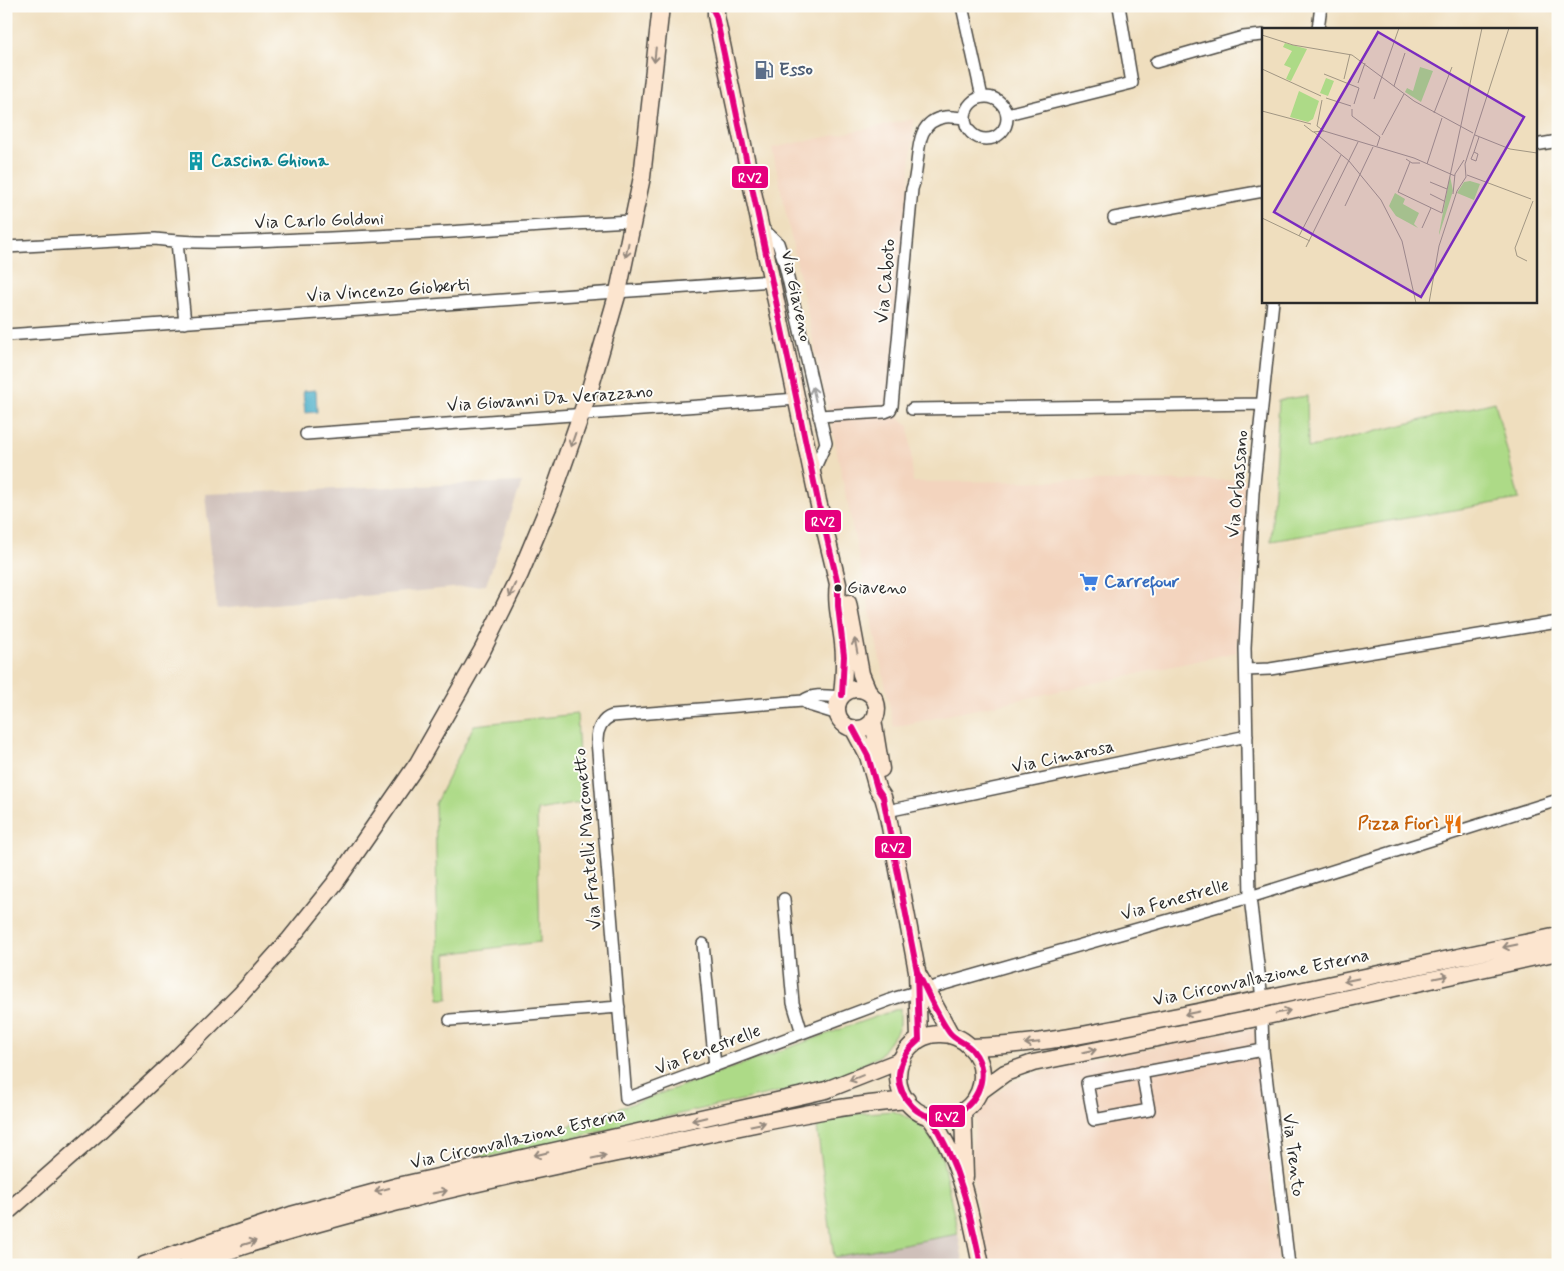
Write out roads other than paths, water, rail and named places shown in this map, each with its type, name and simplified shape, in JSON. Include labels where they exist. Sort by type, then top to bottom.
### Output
[{"type":"main road","points":[[6,1212],[97,1133],[174,1061],[240,995],[290,939],[335,883],[418,763],[483,649],[520,574],[551,500],[581,415],[618,292],[642,177],[661,6]]},
{"type":"main road","name":"Via Giaveno","points":[[715,9],[812,474],[838,584],[836,596],[843,644],[844,672],[841,696]]},
{"type":"main road","name":"Via Giaveno","points":[[838,584],[846,594],[861,674],[869,693]]},
{"type":"main road","points":[[856,689],[869,693],[873,697],[876,706],[876,714],[873,720],[864,727],[853,728],[843,723],[838,714],[837,706],[841,696],[847,691],[856,689]]},
{"type":"main road","points":[[873,720],[877,752],[885,788],[885,804],[922,991],[919,1040],[932,1035],[951,1036],[964,1041],[975,1053],[981,1067],[982,1075],[979,1092]]},
{"type":"main road","points":[[853,728],[868,756],[877,788],[885,804]]},
{"type":"main road","name":"Via Circonvallazione Esterna","points":[[970,1047],[1043,1042],[1262,999],[1558,936]]},
{"type":"main road","name":"Via Circonvallazione Esterna","points":[[964,1111],[979,1092],[1005,1073],[1033,1063],[1262,1017],[1558,952]]},
{"type":"main road","points":[[922,991],[951,1036]]},
{"type":"main road","name":"Via Circonvallazione Esterna","points":[[144,1265],[291,1215],[398,1186],[826,1090],[902,1060],[907,1050],[919,1040]]},
{"type":"main road","points":[[902,1060],[898,1076],[900,1089],[906,1100],[920,1112],[929,1116],[948,1117],[964,1111],[966,1192]]},
{"type":"main road","name":"Via Circonvallazione Esterna","points":[[187,1265],[238,1246],[297,1228],[402,1200],[830,1109],[906,1100]]},
{"type":"main road","points":[[929,1116],[955,1161],[966,1192],[981,1265]]},
{"type":"street","points":[[962,6],[982,97]]},
{"type":"street","points":[[1006,114],[1132,83],[1119,6]]},
{"type":"street","points":[[1318,28],[1321,6]]},
{"type":"street","points":[[1156,62],[1243,37],[1262,35]]},
{"type":"street","points":[[982,97],[991,97],[1000,102],[1006,114],[1004,128],[990,138],[981,138],[973,134],[967,127],[965,118],[970,105],[982,97]]},
{"type":"street","name":"Via Caboto","points":[[819,416],[885,412],[890,410],[892,406],[912,189],[916,180],[920,139],[929,123],[945,117],[965,118]]},
{"type":"street","points":[[1536,145],[1558,141]]},
{"type":"street","points":[[1114,218],[1262,191]]},
{"type":"street","name":"Via Carlo Goldoni","points":[[6,247],[155,239],[177,242],[356,238],[633,221]]},
{"type":"street","points":[[761,227],[778,243],[784,261],[826,443],[812,474]]},
{"type":"street","points":[[177,242],[185,323]]},
{"type":"street","name":"Via Vincenzo Gioberti","points":[[6,335],[772,281]]},
{"type":"street","name":"Via Orbassano","points":[[1262,999],[1250,897],[1245,648],[1253,493],[1273,302]]},
{"type":"street","name":"Via Giovanni Da Verazzano","points":[[306,434],[797,399]]},
{"type":"street","points":[[912,409],[1262,404]]},
{"type":"street","points":[[1246,670],[1270,669],[1558,622]]},
{"type":"street","name":"Via Fratelli Marconetto","points":[[626,1099],[597,740],[599,729],[608,717],[612,716],[803,701],[808,697],[826,695],[841,696]]},
{"type":"street","name":"Via Fratelli Marconetto","points":[[803,701],[809,705],[838,714]]},
{"type":"street","name":"Via Cimarosa","points":[[885,804],[1247,736]]},
{"type":"street","name":"Via Fenestrelle","points":[[626,1099],[895,998],[1250,897],[1558,800]]},
{"type":"street","points":[[784,899],[793,1004],[802,1033]]},
{"type":"street","points":[[703,944],[715,1066]]},
{"type":"street","points":[[450,1020],[619,1007]]},
{"type":"street","name":"Via Trento","points":[[1262,1017],[1263,1050],[1289,1265]]},
{"type":"street","points":[[1142,1072],[1149,1110],[1094,1120],[1087,1083],[1142,1072],[1263,1050]]},
{"type":"water","points":[[316,390],[317,412],[305,413],[303,391]]},
{"type":"place","name":"Esso","points":[[764,70]]},
{"type":"place","name":"Cascina Ghiona","points":[[196,161]]},
{"type":"place","name":"Carrefour","points":[[1089,582]]},
{"type":"place","name":"Giaveno","points":[[838,588]]},
{"type":"place","name":"Pizza Fiorì","points":[[1453,824]]}]
